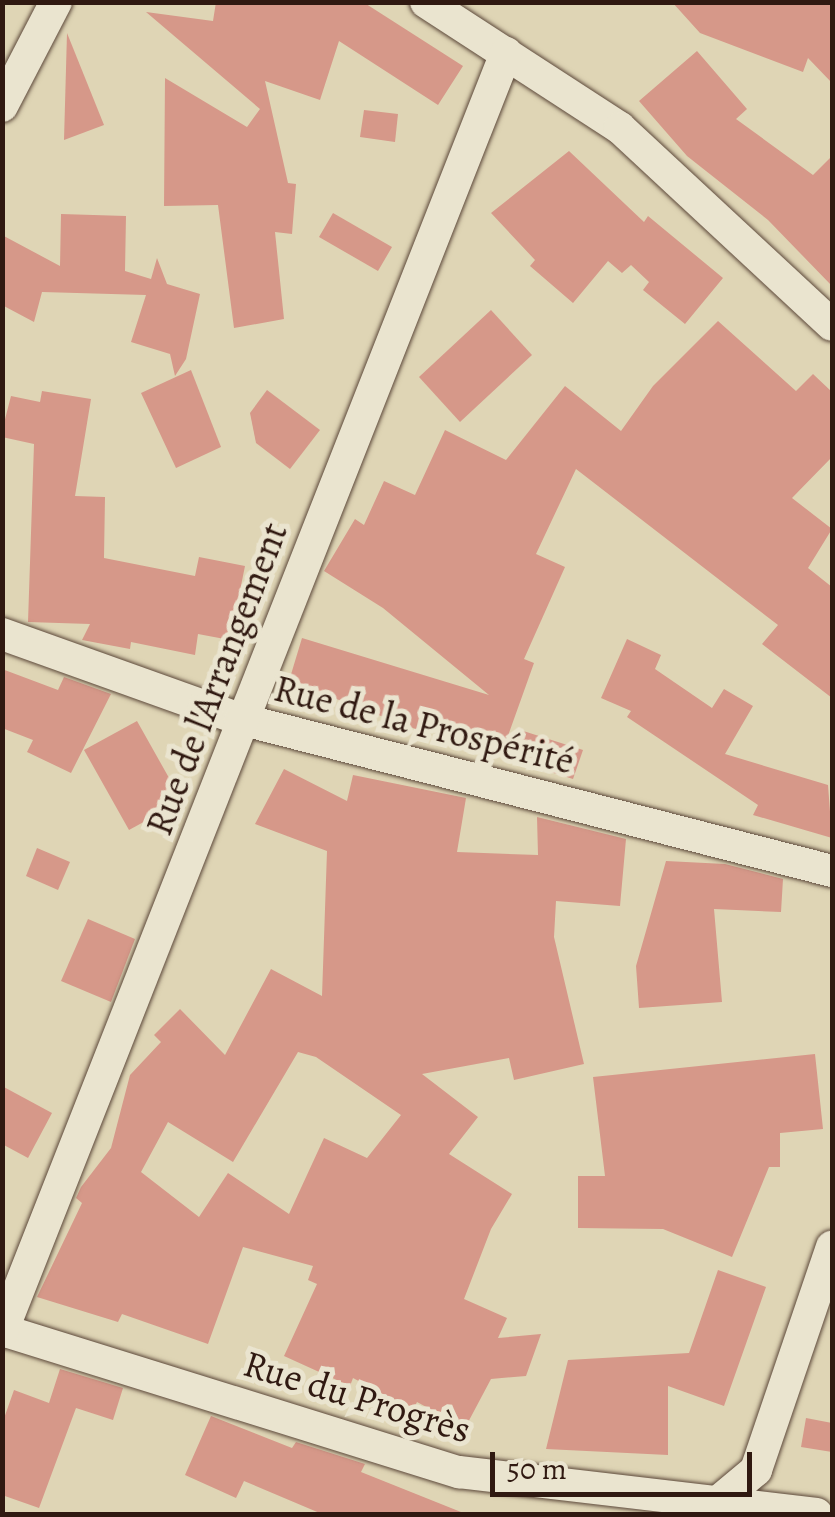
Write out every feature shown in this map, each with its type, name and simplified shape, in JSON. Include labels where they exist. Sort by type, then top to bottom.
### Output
[{"type":"street","points":[[2,106],[56,2]]},
{"type":"street","points":[[426,2],[620,128],[832,326]]},
{"type":"street","name":"Rue de l'Arrangement","points":[[3,1331],[199,844],[240,719],[506,53]]},
{"type":"street","name":"Rue de la Prospérité","points":[[2,634],[240,719],[832,871]]},
{"type":"street","points":[[708,1508],[756,1470],[832,1247]]},
{"type":"street","name":"Rue du Progrès","points":[[3,1331],[459,1472],[708,1508],[817,1514]]},
{"type":"building","points":[[216,2],[363,2],[463,66],[438,105],[339,41],[320,100],[265,81],[288,183],[296,184],[292,234],[275,232],[284,319],[234,328],[218,205],[164,206],[165,78],[247,127],[260,109],[146,12],[213,21]]},
{"type":"building","points":[[672,2],[832,2],[832,83],[808,58],[803,72],[700,33]]},
{"type":"building","points":[[67,33],[104,125],[64,140]]},
{"type":"building","points":[[697,51],[747,109],[736,119],[813,175],[832,156],[832,286],[768,220],[687,156],[639,101]]},
{"type":"building","points":[[364,110],[398,114],[395,142],[360,137]]},
{"type":"building","points":[[569,151],[644,222],[648,216],[723,278],[685,324],[643,290],[649,282],[631,265],[622,273],[608,261],[573,303],[530,266],[535,260],[491,213]]},
{"type":"building","points":[[333,213],[392,247],[378,271],[319,237]]},
{"type":"building","points":[[61,214],[126,216],[125,271],[151,279],[157,258],[167,284],[200,294],[186,359],[175,376],[170,354],[131,342],[146,295],[42,292],[34,322],[2,305],[2,235],[60,266]]},
{"type":"building","points":[[491,310],[532,355],[460,422],[419,377]]},
{"type":"building","points":[[718,321],[796,391],[813,374],[832,392],[832,457],[792,498],[832,529],[808,568],[832,587],[832,698],[762,644],[778,625],[576,469],[536,554],[565,567],[524,659],[534,663],[504,747],[422,718],[418,730],[289,681],[302,638],[489,695],[383,608],[324,571],[355,519],[364,525],[384,481],[415,495],[445,430],[506,460],[565,386],[621,431],[653,386]]},
{"type":"building","points":[[191,370],[221,447],[176,468],[141,393]]},
{"type":"building","points":[[267,390],[320,430],[290,469],[256,443],[250,413]]},
{"type":"building","points":[[42,391],[91,399],[75,496],[105,497],[104,558],[195,576],[199,557],[245,566],[230,640],[198,634],[195,655],[131,642],[130,649],[82,640],[90,624],[28,622],[34,444],[2,437],[2,431],[11,396],[40,402]]},
{"type":"building","points":[[627,639],[661,655],[655,669],[712,708],[724,689],[753,706],[725,754],[828,785],[832,838],[753,815],[758,805],[627,717],[631,711],[601,698]]},
{"type":"building","points":[[2,669],[58,690],[64,677],[111,694],[71,773],[27,752],[33,740],[2,728]]},
{"type":"building","points":[[137,721],[182,801],[129,830],[84,750]]},
{"type":"building","points":[[517,729],[583,750],[573,779],[509,759]]},
{"type":"building","points":[[284,769],[347,801],[353,775],[466,798],[457,852],[538,855],[537,817],[626,839],[620,906],[556,901],[554,937],[584,1064],[514,1080],[509,1058],[422,1074],[478,1117],[449,1154],[512,1194],[491,1229],[464,1299],[507,1318],[498,1338],[541,1334],[526,1376],[491,1379],[465,1428],[417,1402],[413,1410],[353,1378],[350,1386],[284,1356],[317,1284],[308,1280],[313,1266],[243,1247],[208,1344],[122,1314],[118,1322],[37,1297],[82,1203],[76,1198],[81,1187],[111,1148],[130,1075],[161,1042],[154,1035],[180,1009],[225,1055],[271,969],[322,996],[327,851],[255,824]],"holes":[[[298,1052],[316,1057],[401,1115],[367,1158],[324,1138],[289,1214],[228,1173],[199,1217],[141,1172],[168,1122],[233,1162]]]},
{"type":"building","points":[[37,848],[70,862],[58,890],[26,876]]},
{"type":"building","points":[[666,861],[725,864],[783,879],[781,912],[714,909],[722,1002],[639,1008],[636,966]]},
{"type":"building","points":[[88,919],[135,939],[111,1002],[61,981]]},
{"type":"building","points":[[815,1054],[823,1129],[780,1133],[780,1167],[769,1167],[732,1257],[663,1229],[578,1228],[578,1176],[605,1176],[593,1077]]},
{"type":"building","points":[[2,1086],[52,1113],[28,1158],[2,1144]]},
{"type":"building","points":[[718,1270],[766,1287],[724,1406],[668,1386],[668,1455],[546,1449],[568,1360],[689,1353]]},
{"type":"building","points":[[60,1369],[123,1388],[113,1420],[76,1408],[39,1508],[2,1495],[2,1424],[14,1390],[49,1403]]},
{"type":"building","points":[[211,1416],[292,1448],[296,1442],[365,1464],[361,1472],[466,1514],[322,1514],[244,1481],[236,1498],[185,1475]]},
{"type":"building","points":[[806,1418],[832,1423],[832,1452],[801,1447]]}]
